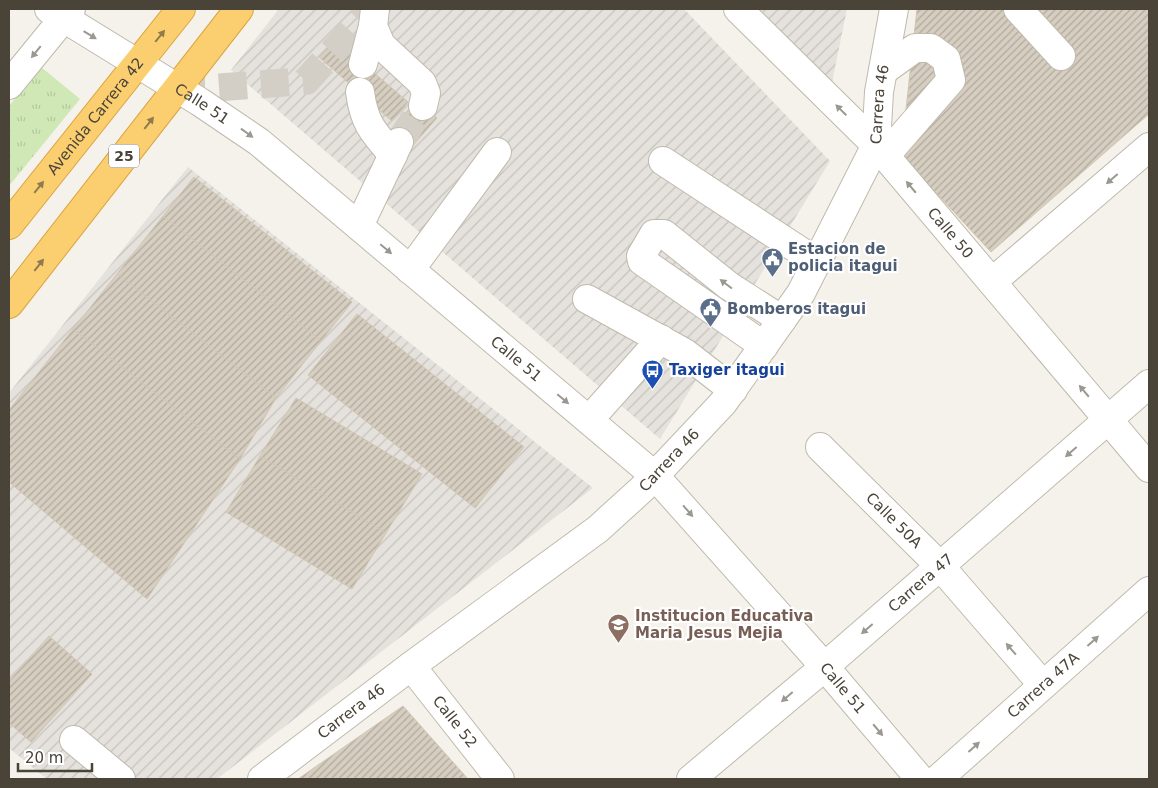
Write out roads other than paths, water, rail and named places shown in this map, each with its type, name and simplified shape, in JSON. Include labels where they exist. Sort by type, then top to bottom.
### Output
[{"type":"highway","name":"Avenida Carrera 42","points":[[9,225],[182,9]]},
{"type":"highway","name":"25","points":[[9,304],[239,9]]},
{"type":"street","name":"Calle 50","points":[[738,9],[880,150],[1149,468]]},
{"type":"street","name":"Carrera 46","points":[[262,779],[411,666],[598,529],[655,476],[723,403],[800,294],[880,150],[879,92],[894,9]]},
{"type":"street","points":[[1018,9],[1061,56]]},
{"type":"street","name":"Calle 51","points":[[61,12],[138,64],[232,122],[259,142],[655,476],[824,666],[920,779]]},
{"type":"street","points":[[9,85],[61,12]]},
{"type":"street","points":[[364,64],[374,17]]},
{"type":"street","points":[[374,17],[382,45],[422,83],[426,94],[423,106]]},
{"type":"street","points":[[880,150],[951,80],[946,59],[931,48],[915,48],[883,71]]},
{"type":"street","points":[[359,226],[396,148],[369,127],[362,110],[360,92]]},
{"type":"street","points":[[992,282],[1149,147]]},
{"type":"street","points":[[410,270],[497,152]]},
{"type":"street","points":[[662,161],[817,262]]},
{"type":"street","points":[[764,346],[642,261],[641,256],[654,234],[664,234],[729,286],[782,320]]},
{"type":"street","points":[[587,298],[685,353],[733,390]]},
{"type":"street","points":[[589,420],[661,339]]},
{"type":"street","name":"Carrera 47","points":[[691,779],[1149,384]]},
{"type":"street","name":"Calle 50A","points":[[820,447],[940,566],[1043,685]]},
{"type":"street","name":"Carrera 47A","points":[[938,779],[1149,591]]},
{"type":"street","name":"Calle 52","points":[[411,666],[500,779]]},
{"type":"street","points":[[74,740],[121,779]]},
{"type":"tunnel","points":[[177,88],[211,88],[306,81],[372,9]]},
{"type":"tunnel","points":[[399,142],[423,106]]},
{"type":"place","name":"Estacion de policia itagui","points":[[772,277]]},
{"type":"place","name":"Bomberos itagui","points":[[711,328]]},
{"type":"place","name":"Taxiger itagui","points":[[653,389]]},
{"type":"place","name":"Institucion Educativa Maria Jesus Mejia","points":[[619,644]]}]
